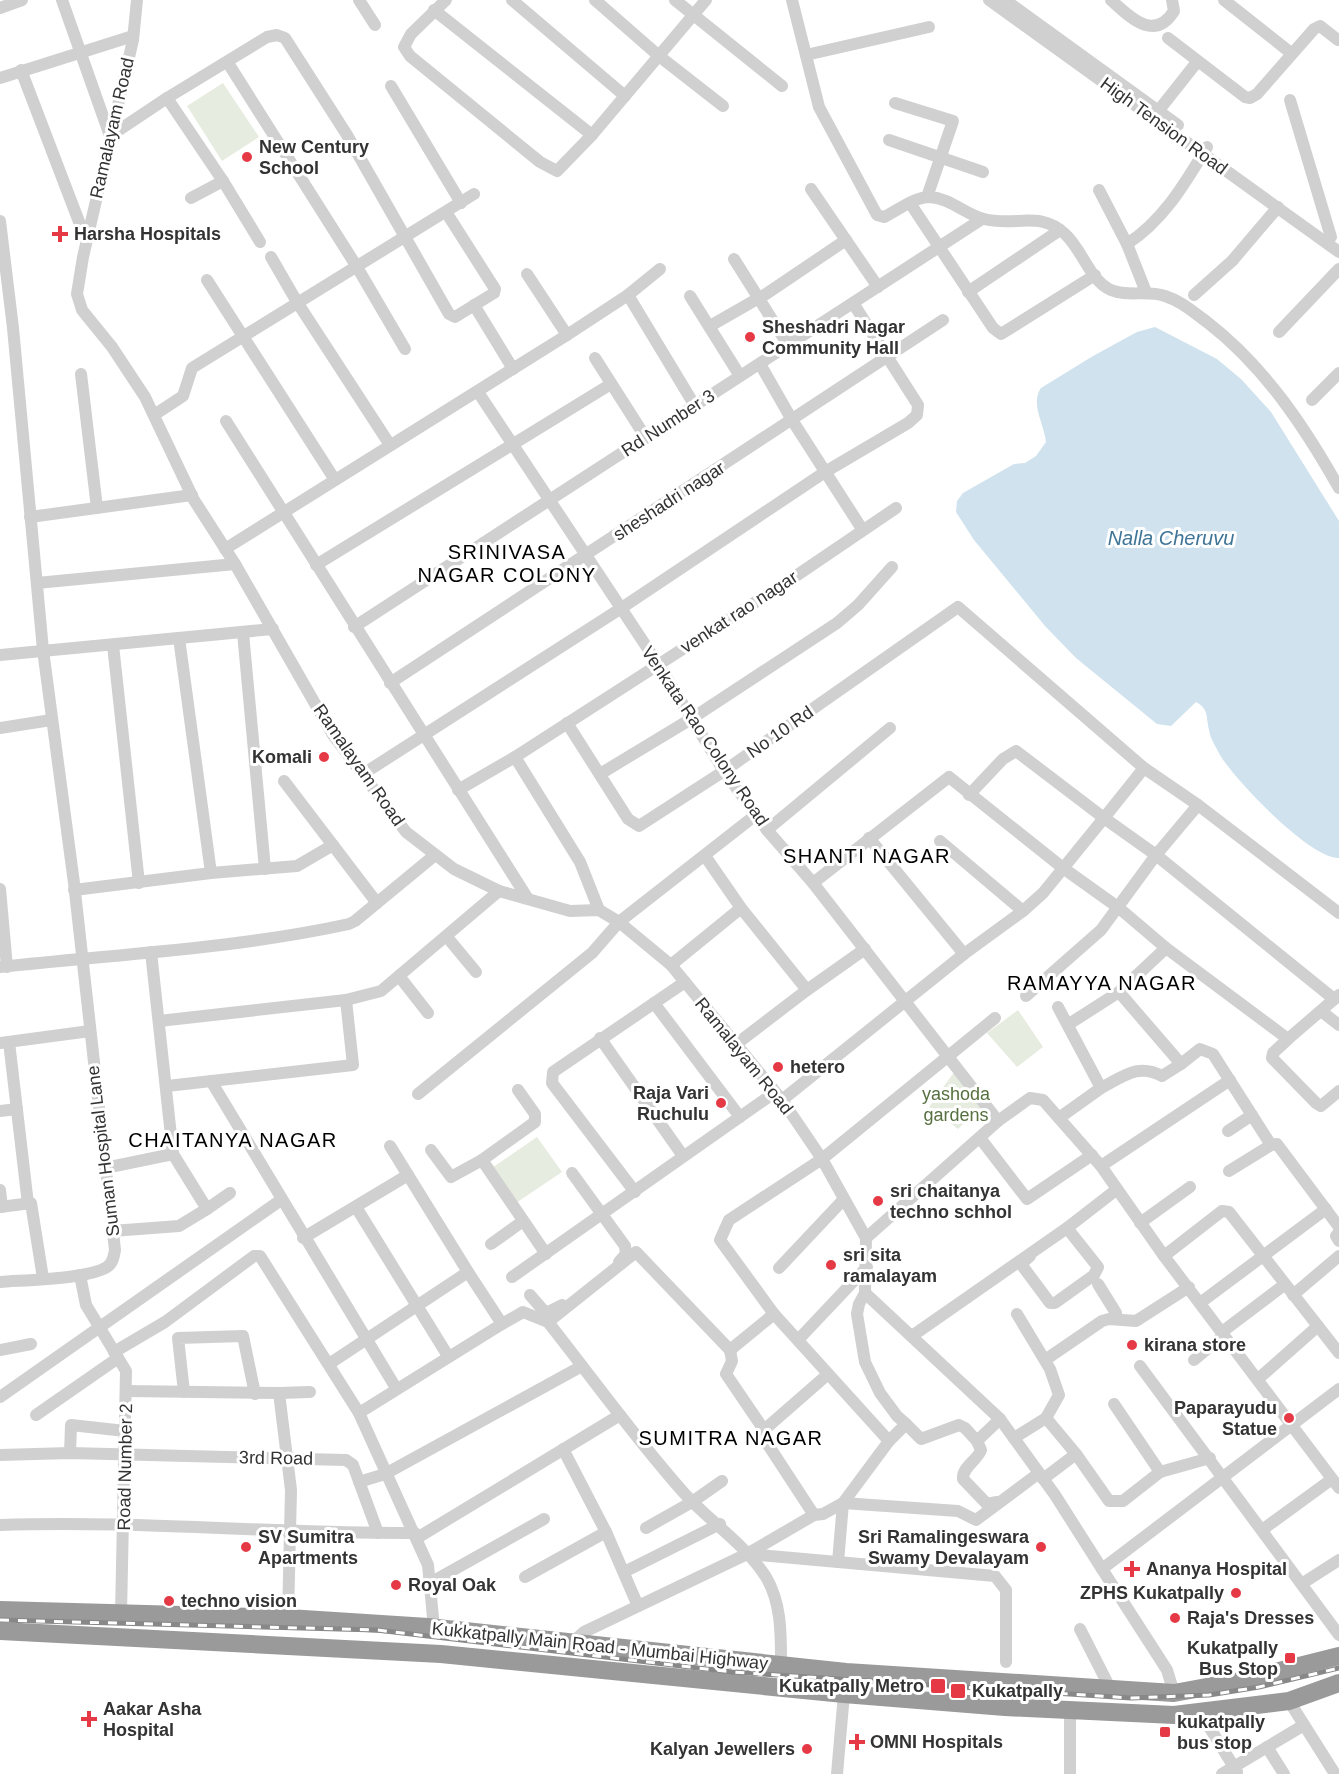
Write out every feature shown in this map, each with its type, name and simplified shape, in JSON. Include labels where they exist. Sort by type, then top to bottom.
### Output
[{"type":"highway","name":"Kukkatpally Main Road - Mumbai Highway","points":[[0,1610],[288,1618],[431,1628],[780,1666],[1174,1693],[1239,1681],[1339,1656]]},
{"type":"highway","points":[[424,1654],[431,1628]]},
{"type":"highway","name":"Kukkatpally Main Road - Mumbai Highway","points":[[0,1631],[424,1654],[844,1694],[1174,1715],[1289,1701],[1339,1683]]},
{"type":"street","points":[[0,8],[22,0]]},
{"type":"street","points":[[62,0],[110,136],[267,37],[277,35],[285,38],[347,135],[451,317],[455,317],[494,293],[495,289],[446,212]]},
{"type":"street","name":"Ramalayam Road","points":[[137,0],[134,36],[86,241],[77,294],[82,309],[112,347],[154,415],[192,495],[235,564],[333,735],[406,832],[454,869],[499,891],[570,912],[599,910],[619,922],[671,965],[778,1096],[822,1159],[866,1238],[865,1293],[857,1314],[865,1362],[880,1393],[906,1424]]},
{"type":"street","points":[[359,0],[375,25]]},
{"type":"street","points":[[446,0],[411,34],[404,47],[410,56],[540,162],[557,171],[592,135],[706,0]]},
{"type":"street","points":[[512,0],[625,96]]},
{"type":"street","points":[[595,0],[659,56],[723,106]]},
{"type":"street","points":[[675,0],[782,87]]},
{"type":"street","points":[[792,0],[819,107],[878,215],[886,216],[927,197],[948,201],[982,219],[1007,222],[1050,221],[1078,249],[1095,275],[1110,290],[1163,295],[1182,303],[1223,334],[1282,397],[1339,488]]},
{"type":"street","name":"High Tension Road","points":[[989,0],[1335,240]]},
{"type":"street","name":"High Tension Road","points":[[1005,0],[1159,110],[1205,150],[1339,252]]},
{"type":"street","points":[[1111,0],[1139,25],[1149,26],[1170,18],[1174,11],[1172,0]]},
{"type":"street","points":[[1224,0],[1291,53]]},
{"type":"street","points":[[434,10],[592,135]]},
{"type":"street","points":[[1168,38],[1197,62],[1245,97],[1250,98],[1257,94],[1291,53],[1320,26],[1338,40]]},
{"type":"street","points":[[806,55],[929,27]]},
{"type":"street","points":[[0,78],[134,36]]},
{"type":"street","points":[[1159,110],[1197,62]]},
{"type":"street","points":[[228,63],[357,267],[405,349]]},
{"type":"street","points":[[21,70],[86,241]]},
{"type":"street","points":[[390,86],[461,203]]},
{"type":"street","points":[[167,98],[223,181],[260,242]]},
{"type":"street","points":[[1290,100],[1335,240]]},
{"type":"street","points":[[896,103],[953,121],[927,197]]},
{"type":"street","points":[[889,140],[983,172]]},
{"type":"street","points":[[1127,244],[1146,232],[1160,217],[1205,150]]},
{"type":"street","points":[[191,198],[223,181]]},
{"type":"street","points":[[811,189],[878,287]]},
{"type":"street","points":[[1099,190],[1127,244],[1146,292]]},
{"type":"street","points":[[154,415],[183,396],[192,368],[474,194]]},
{"type":"street","points":[[910,203],[993,328],[1001,334],[1095,275]]},
{"type":"street","points":[[1194,295],[1232,261],[1278,207]]},
{"type":"street","name":"Rd Number 3","points":[[354,627],[982,219]]},
{"type":"street","name":"Suman Hospital Lane","points":[[0,221],[13,328],[43,650],[74,890],[115,1250],[114,1258],[108,1267],[80,1275],[0,1282]]},
{"type":"street","points":[[968,292],[1059,230]]},
{"type":"street","points":[[710,326],[759,298],[846,240]]},
{"type":"street","points":[[271,257],[297,302],[390,445]]},
{"type":"street","points":[[734,259],[788,345]]},
{"type":"street","points":[[225,549],[567,335],[628,295],[660,269]]},
{"type":"street","points":[[1279,332],[1339,269]]},
{"type":"street","points":[[527,274],[567,335]]},
{"type":"street","points":[[207,280],[245,336],[335,480]]},
{"type":"street","points":[[628,295],[695,406]]},
{"type":"street","points":[[690,296],[740,376]]},
{"type":"street","points":[[363,774],[620,609],[825,472],[917,415],[918,405],[853,303]]},
{"type":"street","points":[[474,305],[513,369]]},
{"type":"street","name":"sheshadri nagar","points":[[390,683],[943,320]]},
{"type":"street","points":[[0,329],[13,328]]},
{"type":"street","points":[[595,358],[646,438]]},
{"type":"street","points":[[760,364],[792,420],[862,529]]},
{"type":"street","points":[[1312,400],[1339,373]]},
{"type":"street","points":[[81,374],[98,508]]},
{"type":"street","points":[[316,565],[611,384]]},
{"type":"street","name":"Venkata Rao Colony Road","points":[[478,392],[658,664],[724,771],[767,830],[813,883],[999,1121]]},
{"type":"street","points":[[226,421],[354,627],[528,899]]},
{"type":"street","points":[[30,517],[192,495]]},
{"type":"street","name":"venkat rao nagar","points":[[458,790],[515,757],[790,580],[896,508]]},
{"type":"street","points":[[37,583],[235,564]]},
{"type":"street","points":[[600,774],[795,652],[858,605],[892,567]]},
{"type":"street","name":"No 10 Rd","points":[[567,723],[628,819],[639,826],[724,771],[958,607],[1144,768]]},
{"type":"street","points":[[0,655],[273,629]]},
{"type":"street","points":[[243,633],[265,869]]},
{"type":"street","points":[[179,638],[211,873]]},
{"type":"street","points":[[113,645],[139,883]]},
{"type":"street","points":[[0,728],[51,720]]},
{"type":"street","points":[[767,830],[890,728]]},
{"type":"street","points":[[969,795],[1003,759],[1016,751],[1156,855],[1337,996],[1273,1053],[1272,1058],[1321,1106],[1339,1091]]},
{"type":"street","points":[[515,757],[580,862],[599,910]]},
{"type":"street","points":[[512,1277],[740,1117],[778,1096],[964,954],[1023,912],[1043,893],[1144,768],[1198,805],[1339,913]]},
{"type":"street","points":[[813,883],[949,777],[1063,868],[1119,908],[1166,948],[1288,1039]]},
{"type":"street","points":[[284,781],[377,903]]},
{"type":"street","points":[[1026,996],[1080,951],[1119,908],[1156,855],[1198,805]]},
{"type":"street","points":[[418,1094],[592,953],[619,922],[757,814]]},
{"type":"street","points":[[869,838],[964,954]]},
{"type":"street","points":[[940,841],[1023,912]]},
{"type":"street","points":[[74,890],[211,873],[297,866],[333,845]]},
{"type":"street","points":[[0,888],[4,967],[289,937],[349,924],[435,855]]},
{"type":"street","points":[[705,856],[741,908],[807,990]]},
{"type":"street","points":[[159,1021],[346,1000],[381,991],[499,891]]},
{"type":"street","points":[[671,965],[741,908]]},
{"type":"street","points":[[447,937],[476,972]]},
{"type":"street","points":[[1069,1024],[1119,992],[1166,948]]},
{"type":"street","points":[[735,1045],[865,949]]},
{"type":"street","points":[[151,952],[173,1154],[207,1209]]},
{"type":"street","points":[[399,976],[428,1013]]},
{"type":"street","points":[[635,1192],[552,1083],[553,1072],[685,982]]},
{"type":"street","points":[[1119,992],[1181,1064]]},
{"type":"street","points":[[167,1086],[353,1065],[346,1000]]},
{"type":"street","points":[[654,1003],[740,1117]]},
{"type":"street","points":[[1058,1007],[1069,1024],[1083,1059],[1101,1089]]},
{"type":"street","points":[[1320,1011],[1339,1025]]},
{"type":"street","points":[[889,1441],[774,1314],[720,1240],[729,1220],[822,1159],[995,1018]]},
{"type":"street","points":[[28,1204],[17,1109],[4,1042],[90,1031]]},
{"type":"street","points":[[600,1038],[683,1156]]},
{"type":"street","points":[[1059,1118],[1101,1089],[1135,1071],[1151,1070],[1162,1077],[1200,1049],[1207,1050],[1230,1080],[1270,1145]]},
{"type":"street","points":[[1101,1166],[1230,1080]]},
{"type":"street","points":[[211,1081],[303,1238],[396,1388]]},
{"type":"street","points":[[431,1150],[451,1177],[482,1160],[535,1122],[535,1114],[518,1090]]},
{"type":"street","points":[[866,1238],[999,1121],[1029,1098],[1036,1097],[1043,1100],[1101,1166],[1164,1256],[1336,1484],[1262,1530]]},
{"type":"street","points":[[0,1111],[17,1109]]},
{"type":"street","points":[[1228,1131],[1252,1116]]},
{"type":"street","points":[[980,1138],[1028,1199],[1092,1155]]},
{"type":"street","points":[[1229,1171],[1270,1145],[1277,1144],[1339,1227]]},
{"type":"street","points":[[390,1146],[502,1324]]},
{"type":"street","points":[[105,1168],[173,1154]]},
{"type":"street","points":[[482,1160],[546,1254]]},
{"type":"street","points":[[530,1294],[543,1310],[553,1311],[623,1258],[627,1251],[572,1173]]},
{"type":"street","points":[[303,1238],[408,1175]]},
{"type":"street","points":[[1140,1223],[1190,1187]]},
{"type":"street","points":[[0,1190],[1,1207],[32,1203],[43,1278]]},
{"type":"street","points":[[912,1336],[1067,1229],[1116,1190]]},
{"type":"street","points":[[112,1231],[179,1226],[230,1193]]},
{"type":"street","points":[[779,1269],[844,1199]]},
{"type":"street","points":[[0,1397],[281,1200]]},
{"type":"street","points":[[356,1207],[448,1356]]},
{"type":"street","points":[[1200,1303],[1326,1209]]},
{"type":"street","points":[[1164,1256],[1227,1210],[1339,1353]]},
{"type":"street","points":[[491,1244],[523,1221]]},
{"type":"street","points":[[1046,1244],[1021,1263],[1052,1304],[1094,1275],[1098,1269],[1067,1229]]},
{"type":"street","points":[[1339,1232],[1336,1236],[1339,1241]]},
{"type":"street","points":[[548,1322],[636,1252],[730,1350],[732,1362],[726,1374],[764,1431],[765,1442],[814,1515]]},
{"type":"street","points":[[36,1415],[257,1255],[292,1304],[359,1413],[385,1474],[416,1535],[428,1565],[431,1628]]},
{"type":"street","points":[[1293,1295],[1339,1256]]},
{"type":"street","points":[[798,1340],[867,1267]]},
{"type":"street","points":[[329,1364],[468,1272]]},
{"type":"street","name":"Road Number 2","points":[[80,1275],[86,1305],[97,1327],[126,1371],[121,1615]]},
{"type":"street","points":[[1098,1284],[1116,1313],[1116,1319]]},
{"type":"street","points":[[1194,1360],[1284,1285]]},
{"type":"street","points":[[1045,1360],[1102,1321],[1116,1319],[1130,1323],[1137,1321],[1189,1287]]},
{"type":"street","points":[[865,1293],[1000,1419],[1041,1476],[1167,1670],[1174,1693]]},
{"type":"street","points":[[359,1413],[396,1388],[523,1312],[548,1322],[651,1456],[692,1502],[720,1524],[766,1578],[782,1624],[780,1666]]},
{"type":"street","points":[[730,1350],[774,1314]]},
{"type":"street","points":[[1014,1438],[1046,1418],[1059,1395],[1045,1360],[1017,1314]]},
{"type":"street","points":[[1258,1379],[1318,1326]]},
{"type":"street","points":[[184,1392],[178,1338],[243,1336],[255,1394]]},
{"type":"street","points":[[0,1350],[31,1344]]},
{"type":"street","points":[[359,1482],[385,1474],[582,1365]]},
{"type":"street","points":[[1140,1366],[1303,1583],[1339,1635]]},
{"type":"street","points":[[764,1431],[827,1375]]},
{"type":"street","points":[[1102,1569],[1339,1389]]},
{"type":"street","points":[[126,1391],[255,1394],[310,1392]]},
{"type":"street","points":[[279,1393],[289,1458],[288,1618]]},
{"type":"street","points":[[1114,1404],[1160,1473]]},
{"type":"street","points":[[0,1525],[123,1525],[416,1535],[620,1415]]},
{"type":"street","points":[[1046,1418],[1076,1454],[1109,1501],[1123,1501],[1160,1473],[1209,1458]]},
{"type":"street","points":[[977,1441],[1000,1419]]},
{"type":"street","points":[[573,1642],[584,1632],[747,1554],[814,1515],[823,1514],[843,1503],[889,1441],[906,1424],[921,1439],[959,1425],[965,1428],[977,1441],[981,1450],[963,1472],[963,1479],[987,1504],[998,1501]]},
{"type":"street","points":[[70,1453],[71,1425],[125,1431]]},
{"type":"street","points":[[563,1449],[606,1532],[638,1606]]},
{"type":"street","name":"3rd Road","points":[[0,1455],[70,1453],[346,1460],[353,1465],[378,1533]]},
{"type":"street","points":[[843,1503],[958,1511],[976,1520],[998,1501],[1076,1454]]},
{"type":"street","points":[[646,1528],[692,1502],[722,1481]]},
{"type":"street","points":[[838,1562],[843,1503]]},
{"type":"street","points":[[430,1583],[544,1519]]},
{"type":"street","points":[[624,1572],[720,1524]]},
{"type":"street","points":[[525,1577],[606,1532]]},
{"type":"street","points":[[747,1554],[995,1576],[1006,1590],[1006,1662]]},
{"type":"street","points":[[1303,1583],[1339,1560]]},
{"type":"street","points":[[1080,1629],[1111,1690]]},
{"type":"street","points":[[837,1774],[844,1694]]},
{"type":"street","points":[[1289,1701],[1335,1774]]},
{"type":"street","points":[[1070,1710],[1070,1774]]},
{"type":"street","points":[[1200,1712],[1235,1771]]},
{"type":"street","points":[[1222,1774],[1235,1771],[1267,1747],[1304,1725]]},
{"type":"street","points":[[1267,1747],[1284,1774]]},
{"type":"green space","points":[[223,83],[259,137],[222,161],[187,106]]},
{"type":"green space","points":[[1018,1010],[1043,1047],[1017,1067],[987,1033]]},
{"type":"green space","name":"yashoda gardens","points":[[955,1071],[981,1107],[958,1129],[929,1107]]},
{"type":"green space","points":[[537,1137],[562,1172],[516,1203],[492,1168]]},
{"type":"water","name":"Nalla Cheruvu","points":[[1155,327],[1217,359],[1241,379],[1271,412],[1339,521],[1339,858],[1326,855],[1310,846],[1274,816],[1241,782],[1215,746],[1206,714],[1200,705],[1196,702],[1171,726],[1157,724],[1076,658],[1045,626],[974,540],[956,512],[957,501],[963,493],[1014,464],[1025,463],[1036,456],[1046,442],[1037,407],[1041,388],[1137,332]]},
{"type":"railway","points":[[0,1620],[377,1630],[732,1672],[1131,1698],[1209,1695],[1259,1687],[1339,1668]]},
{"type":"place","name":"New Century School","points":[[247,157]]},
{"type":"place","name":"Harsha Hospitals","points":[[60,234]]},
{"type":"place","name":"Sheshadri Nagar Community Hall","points":[[750,337]]},
{"type":"place","name":"Komali","points":[[324,757]]},
{"type":"place","name":"hetero","points":[[778,1067]]},
{"type":"place","name":"Raja Vari Ruchulu","points":[[721,1103]]},
{"type":"place","name":"sri chaitanya techno schhol","points":[[878,1201]]},
{"type":"place","name":"sri sita ramalayam","points":[[831,1265]]},
{"type":"place","name":"kirana store","points":[[1132,1345]]},
{"type":"place","name":"Paparayudu Statue","points":[[1289,1418]]},
{"type":"place","name":"SV Sumitra Apartments","points":[[246,1547]]},
{"type":"place","name":"Sri Ramalingeswara Swamy Devalayam","points":[[1041,1547]]},
{"type":"place","name":"Ananya Hospital","points":[[1132,1569]]},
{"type":"place","name":"Royal Oak","points":[[396,1585]]},
{"type":"place","name":"ZPHS Kukatpally","points":[[1236,1593]]},
{"type":"place","name":"techno vision","points":[[169,1601]]},
{"type":"place","name":"Raja's Dresses","points":[[1175,1618]]},
{"type":"place","name":"Kukatpally Bus Stop","points":[[1290,1658]]},
{"type":"place","name":"Kukatpally Metro","points":[[938,1686]]},
{"type":"place","name":"Kukatpally","points":[[958,1691]]},
{"type":"place","name":"Aakar Asha Hospital","points":[[89,1719]]},
{"type":"place","name":"kukatpally bus stop","points":[[1165,1732]]},
{"type":"place","name":"OMNI Hospitals","points":[[857,1742]]},
{"type":"place","name":"Kalyan Jewellers","points":[[807,1749]]},
{"type":"district","name":"SRINIVASA NAGAR COLONY","points":[[507,564]]},
{"type":"district","name":"SHANTI NAGAR","points":[[867,856]]},
{"type":"district","name":"RAMAYYA NAGAR","points":[[1102,983]]},
{"type":"district","name":"CHAITANYA NAGAR","points":[[233,1140]]},
{"type":"district","name":"SUMITRA NAGAR","points":[[731,1438]]}]
